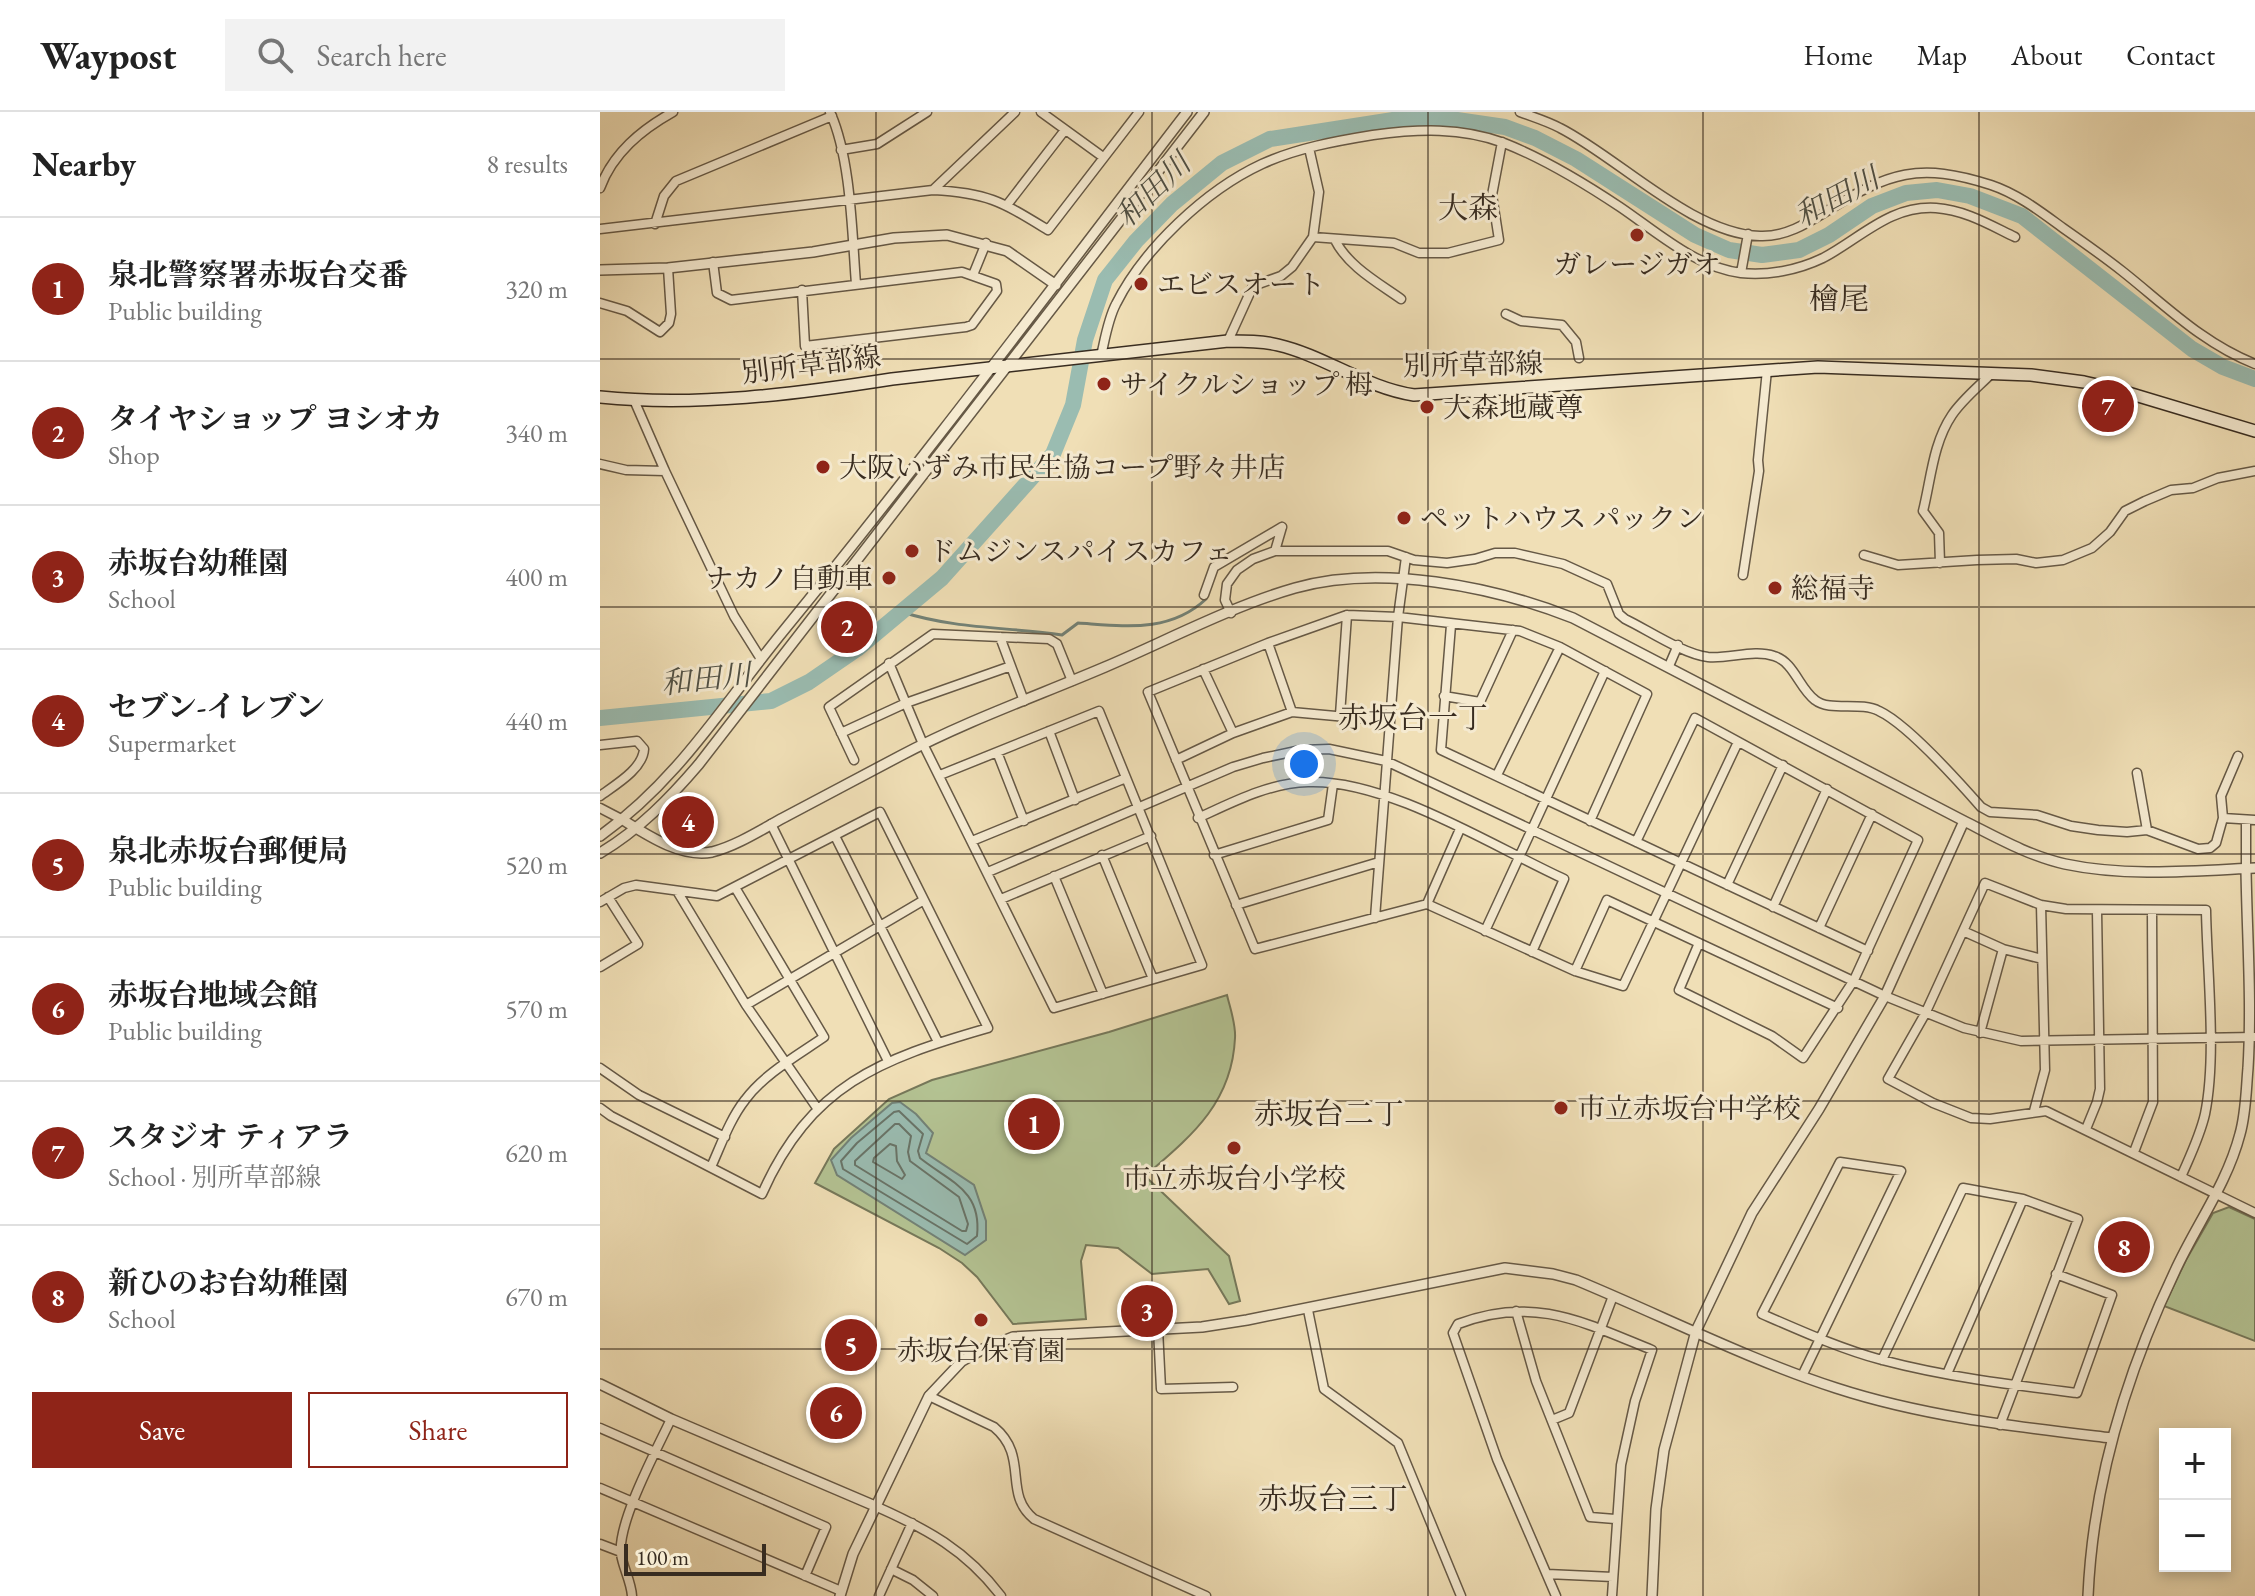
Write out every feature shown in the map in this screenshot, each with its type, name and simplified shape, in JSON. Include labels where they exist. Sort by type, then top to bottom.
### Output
[{"type":"main road","name":"別所草部線","points":[[600,397],[634,400],[716,399],[1228,341],[1279,345],[1391,390],[1414,395],[1818,367],[2031,375],[2084,382],[2255,431]]},
{"type":"street","points":[[600,188],[622,150],[644,129],[673,112]]},
{"type":"street","points":[[841,150],[877,144],[927,112]]},
{"type":"street","points":[[933,190],[1015,112]]},
{"type":"street","points":[[1041,112],[1103,157]]},
{"type":"street","points":[[600,229],[933,190],[970,192],[1007,205],[1048,230],[1139,112]]},
{"type":"street","points":[[600,836],[623,820],[666,780],[715,721],[1187,112]]},
{"type":"street","points":[[600,853],[636,828],[677,791],[1204,112]]},
{"type":"street","points":[[1520,112],[1560,128],[1714,225],[1748,234],[1773,236],[1790,232],[1858,191],[1896,175],[1918,172],[1960,176],[1993,186],[2025,201],[2122,271],[2200,335],[2255,364]]},
{"type":"street","points":[[655,224],[664,196],[676,181],[831,114],[841,150],[849,201],[856,284]]},
{"type":"street","points":[[1007,205],[1065,130]]},
{"type":"street","points":[[1099,356],[1115,305],[1137,270],[1166,234],[1228,184],[1263,163],[1309,148],[1372,135],[1430,130],[1462,131],[1502,142],[1582,182],[1678,248],[1707,263],[1741,273],[1759,274],[1800,267],[1823,258],[1882,219],[1916,209],[1937,208],[1962,214],[2015,237]]},
{"type":"street","points":[[1313,237],[1394,243],[1419,253],[1448,253],[1499,240],[1492,195],[1502,142]]},
{"type":"street","points":[[1228,341],[1253,286],[1281,276],[1292,267],[1313,237],[1319,192],[1309,148]]},
{"type":"street","points":[[1741,273],[1748,234]]},
{"type":"street","points":[[600,270],[668,268],[894,238],[947,235],[1007,251],[1066,291]]},
{"type":"street","points":[[1335,240],[1341,251],[1362,271],[1401,299]]},
{"type":"street","points":[[973,275],[986,243]]},
{"type":"street","points":[[713,262],[717,293],[731,300],[802,290],[962,272],[996,284],[997,291],[972,325],[805,346],[802,290]]},
{"type":"street","points":[[600,303],[627,311],[660,332],[669,323],[671,314],[668,268]]},
{"type":"street","points":[[1506,314],[1521,321],[1562,325],[1576,342],[1579,358]]},
{"type":"street","points":[[1743,575],[1759,471],[1767,370]]},
{"type":"street","points":[[1940,563],[1939,533],[1923,511],[1934,460],[1952,414],[1991,374]]},
{"type":"street","points":[[634,400],[734,616],[761,659]]},
{"type":"street","points":[[601,468],[665,471]]},
{"type":"street","points":[[1864,555],[1898,565],[1977,560],[2016,559],[2036,563],[2063,560],[2092,548],[2110,532],[2125,511],[2145,501],[2171,490],[2193,488],[2218,478],[2255,471]]},
{"type":"street","points":[[1204,595],[1214,567],[1282,527],[1275,551]]},
{"type":"street","points":[[1231,613],[1225,600],[1227,584],[1237,570],[1253,559],[1275,551],[1388,551],[1447,563],[1495,553],[1515,553],[1563,564],[1607,584],[1619,614],[1625,619],[1703,656],[1776,656],[1785,661],[1815,700],[1826,705],[1861,705],[1878,710],[1896,721],[1981,807],[1990,812],[2037,815],[2071,826],[2098,830],[2147,830],[2183,845],[2210,848],[2216,843],[2223,818],[2221,796],[2238,756]]},
{"type":"street","points":[[1375,918],[1398,617],[1406,557]]},
{"type":"street","points":[[600,808],[685,851],[710,852],[771,824],[923,744],[1295,588],[1350,579],[1478,588],[1530,601],[1599,630],[1964,821],[2022,849],[2063,864],[2107,870],[2250,868]]},
{"type":"street","points":[[1340,715],[1347,615]]},
{"type":"street","points":[[1590,821],[1647,694],[1560,647],[1513,630],[1398,617],[1347,615],[1148,692],[1255,949],[1427,904],[1575,971],[1623,986],[1738,742]]},
{"type":"street","points":[[1451,625],[1441,750],[1868,951]]},
{"type":"street","points":[[1444,696],[1480,702],[1513,630]]},
{"type":"street","points":[[854,760],[829,707],[933,634],[1049,639],[1057,644],[1072,681]]},
{"type":"street","points":[[1000,637],[1024,701]]},
{"type":"street","points":[[1268,643],[1292,712]]},
{"type":"street","points":[[1669,666],[1678,645]]},
{"type":"street","points":[[1497,775],[1560,647]]},
{"type":"street","points":[[889,663],[923,744],[1054,1008],[1202,965],[1099,711],[940,775]]},
{"type":"street","points":[[841,733],[906,703],[1011,666]]},
{"type":"street","points":[[1203,669],[1233,733]]},
{"type":"street","points":[[1485,931],[1605,671]]},
{"type":"street","points":[[1176,760],[1233,733],[1292,712],[1390,721]]},
{"type":"street","points":[[1636,842],[1695,718],[1918,840],[1854,980],[1803,1058],[1772,1036],[1679,990],[1699,943]]},
{"type":"street","points":[[1049,731],[1075,800]]},
{"type":"street","points":[[600,745],[637,741],[644,749],[644,757],[624,779],[600,796]]},
{"type":"street","points":[[988,872],[1233,767],[1301,750],[1329,749],[1386,761],[1885,996],[1980,1033],[2021,1041],[2252,1037]]},
{"type":"street","points":[[997,752],[1024,821]]},
{"type":"street","points":[[1727,885],[1783,765]]},
{"type":"street","points":[[2137,773],[2147,830]]},
{"type":"street","points":[[972,841],[1126,778]]},
{"type":"street","points":[[1198,818],[1252,794],[1280,785],[1309,781],[1384,793],[1564,879],[1532,952]]},
{"type":"street","points":[[1214,855],[1328,820],[1333,784]]},
{"type":"street","points":[[1773,907],[1827,789]]},
{"type":"street","points":[[600,967],[638,944],[604,899],[636,885],[717,896],[736,889],[880,812],[988,1028],[888,1061],[849,1083],[817,1108],[787,1145],[762,1194],[600,1108]]},
{"type":"street","points":[[1819,928],[1872,814]]},
{"type":"street","points":[[2088,1596],[2097,1504],[2111,1438],[2151,1322],[2234,1155],[2245,1112],[2252,1037],[2250,820],[2223,818]]},
{"type":"street","points":[[1652,1596],[1656,1509],[1664,1450],[1696,1331],[1752,1213],[1819,1109],[1885,996],[1964,821]]},
{"type":"street","points":[[771,824],[888,1061]]},
{"type":"street","points":[[1427,904],[1460,829]]},
{"type":"street","points":[[835,836],[938,1042]]},
{"type":"street","points":[[1001,899],[1151,836]]},
{"type":"street","points":[[1102,855],[1153,979]]},
{"type":"street","points":[[1236,905],[1379,862]]},
{"type":"street","points":[[1054,876],[1103,994]]},
{"type":"street","points":[[2181,1177],[2204,1116],[2208,1095],[2210,1038],[2206,910],[2097,911],[2041,905],[1985,883],[1925,1014],[1888,1079],[1933,1103],[1971,1118],[1990,1119],[2046,1111],[2134,1152],[2181,1177],[2216,1195],[2253,1212],[2255,1201]]},
{"type":"street","points":[[711,1167],[747,1096],[824,1037],[736,889]]},
{"type":"street","points":[[677,891],[746,1005],[817,1108]]},
{"type":"street","points":[[746,1005],[924,900]]},
{"type":"street","points":[[1575,971],[1607,900],[1838,1008]]},
{"type":"street","points":[[2034,1111],[2045,1070],[2041,905]]},
{"type":"street","points":[[2086,1129],[2100,1089],[2097,911]]},
{"type":"street","points":[[2134,1152],[2153,1102],[2152,912]]},
{"type":"street","points":[[1963,931],[2003,949],[2042,959]]},
{"type":"street","points":[[1980,1033],[2003,949]]},
{"type":"street","points":[[600,1068],[639,1095],[725,1137]]},
{"type":"street","points":[[1802,1376],[1820,1339],[1826,1325],[1901,1171],[1840,1162],[1762,1314],[1820,1339],[1882,1360],[1947,1374],[2077,1393],[2112,1295],[2056,1274]]},
{"type":"street","points":[[1882,1360],[1963,1188],[2023,1199],[2078,1219],[2000,1425]]},
{"type":"street","points":[[1947,1374],[2023,1199]]},
{"type":"street","points":[[600,1488],[840,1594],[853,1554],[929,1396],[962,1361],[1013,1337],[1202,1327],[1308,1310],[1450,1277],[1505,1268],[1553,1274],[1613,1296],[1758,1360],[1870,1397],[2000,1425],[2111,1438]]},
{"type":"street","points":[[1552,1420],[1569,1413],[1613,1296]]},
{"type":"street","points":[[1308,1310],[1324,1389],[1398,1443],[1461,1596]]},
{"type":"street","points":[[1516,1311],[1536,1381],[1590,1517],[1615,1519]]},
{"type":"street","points":[[1556,1596],[1497,1459],[1453,1333],[1458,1324],[1486,1313],[1516,1311],[1558,1315],[1652,1350],[1625,1437],[1615,1519],[1612,1596]]},
{"type":"street","points":[[1158,1329],[1161,1389],[1233,1387]]},
{"type":"street","points":[[600,1384],[671,1419],[930,1531],[957,1549],[981,1571],[1001,1596]]},
{"type":"street","points":[[929,1396],[1002,1433],[1014,1456],[1020,1506],[1034,1519],[1206,1596]]},
{"type":"street","points":[[632,1596],[621,1552],[624,1528],[671,1419]]},
{"type":"street","points":[[600,1428],[826,1527],[805,1576]]},
{"type":"street","points":[[879,1596],[912,1523]]},
{"type":"street","points":[[600,1544],[621,1552]]},
{"type":"street","points":[[891,1569],[913,1580],[933,1596]]},
{"type":"street","points":[[1547,1574],[1613,1577]]},
{"type":"green space","points":[[1227,995],[1235,1033],[1226,1082],[1206,1117],[1145,1176],[1229,1256],[1240,1301],[1229,1304],[1208,1269],[1152,1274],[1118,1248],[1086,1245],[1081,1261],[1086,1319],[1013,1324],[977,1277],[962,1263],[815,1183],[834,1149],[889,1099],[932,1080],[1109,1032]]},
{"type":"green space","points":[[2229,1207],[2255,1219],[2255,1341],[2164,1306],[2213,1213]]},
{"type":"water","points":[[900,1102],[933,1133],[926,1153],[974,1185],[986,1221],[986,1240],[965,1255],[837,1175],[831,1160],[851,1138],[892,1103]]},
{"type":"waterway","name":"和田川","points":[[600,718],[771,701],[809,682],[857,649],[942,578],[1053,454],[1073,405],[1085,340],[1105,280],[1136,241],[1172,204],[1222,163],[1270,139],[1399,119],[1444,118],[1505,127],[1576,159],[1695,235],[1729,250],[1762,255],[1799,250],[1829,235],[1872,206],[1906,193],[1937,190],[1970,196],[2022,216],[2192,349],[2223,367],[2255,379]]},
{"type":"waterway","points":[[902,612],[962,625],[1062,635],[1078,623],[1130,626],[1162,622],[1177,618],[1206,599]]},
{"type":"place","name":"ガレージガオ","points":[[1637,235]]},
{"type":"place","name":"エビスオート","points":[[1141,284]]},
{"type":"place","name":"サイクルショップ 栂","points":[[1104,384]]},
{"type":"place","name":"スタジオ ティアラ","points":[[2108,406]]},
{"type":"place","name":"大森地蔵尊","points":[[1427,407]]},
{"type":"place","name":"大阪いずみ市民生協コープ野々井店","points":[[823,467]]},
{"type":"place","name":"ペットハウス パックン","points":[[1404,518]]},
{"type":"place","name":"ドムジンスパイスカフェ","points":[[912,551]]},
{"type":"place","name":"ナカノ自動車","points":[[889,578]]},
{"type":"place","name":"総福寺","points":[[1775,588]]},
{"type":"place","name":"タイヤショップ ヨシオカ","points":[[847,627]]},
{"type":"place","name":"セブン-イレブン","points":[[688,822]]},
{"type":"place","name":"市立赤坂台中学校","points":[[1561,1108]]},
{"type":"place","name":"泉北警察署赤坂台交番","points":[[1034,1124]]},
{"type":"place","name":"市立赤坂台小学校","points":[[1234,1148]]},
{"type":"place","name":"新ひのお台幼稚園","points":[[2124,1247]]},
{"type":"place","name":"赤坂台幼稚園","points":[[1147,1311]]},
{"type":"place","name":"赤坂台保育園","points":[[981,1320]]},
{"type":"place","name":"泉北赤坂台郵便局","points":[[851,1345]]},
{"type":"place","name":"赤坂台地域会館","points":[[836,1413]]},
{"type":"district","name":"大森","points":[[1468,208]]},
{"type":"district","name":"檜尾","points":[[1839,299]]},
{"type":"district","name":"赤坂台一丁","points":[[1413,718]]},
{"type":"district","name":"赤坂台二丁","points":[[1329,1114]]},
{"type":"district","name":"赤坂台三丁","points":[[1333,1499]]}]
